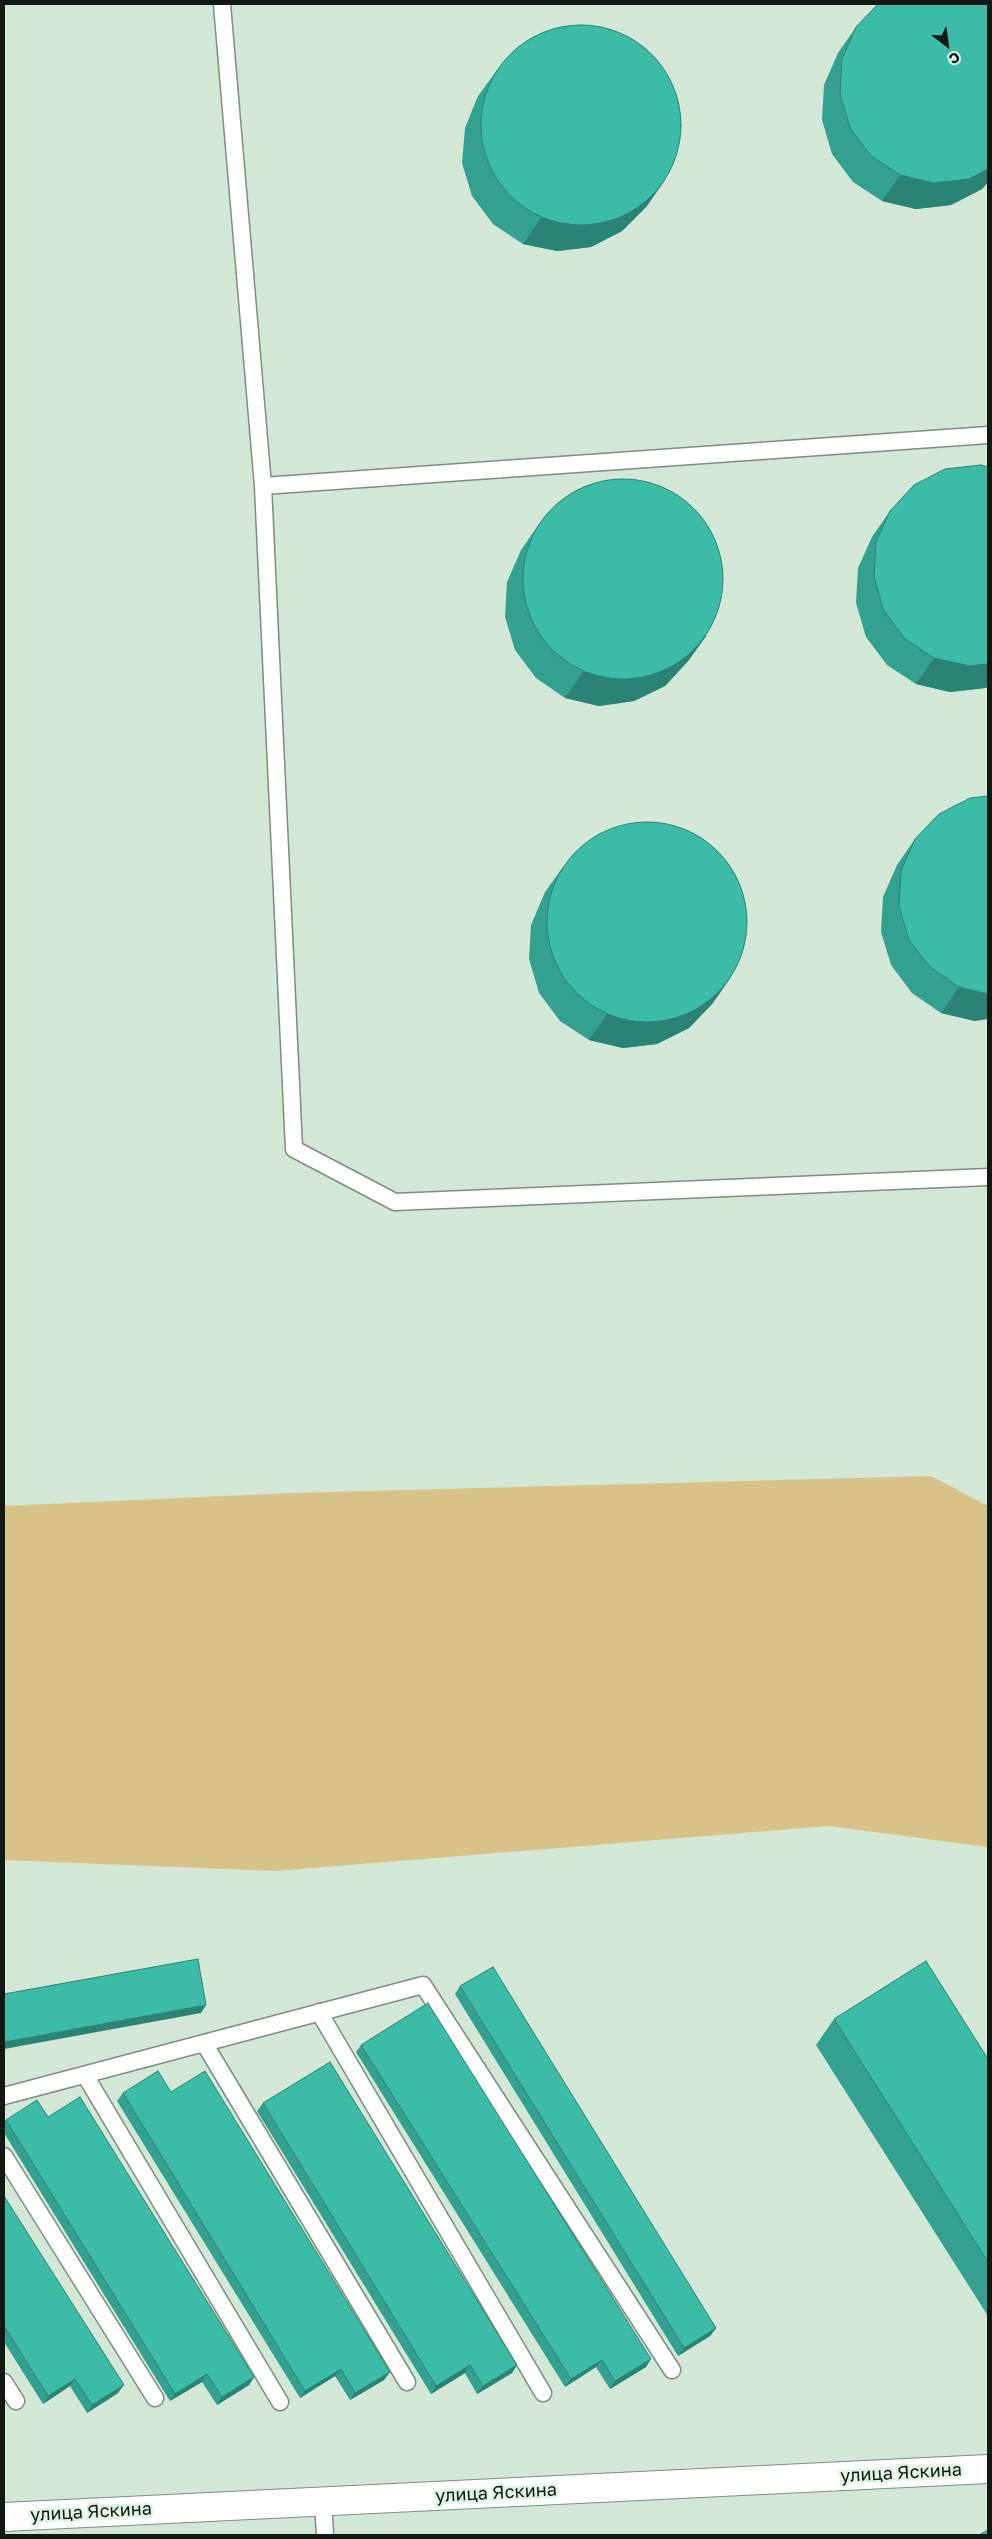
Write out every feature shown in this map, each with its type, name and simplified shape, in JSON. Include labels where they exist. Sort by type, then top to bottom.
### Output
[{"type":"street","name":"улица Яскина","points":[[4,2516],[988,2469]]},
{"type":"lane","points":[[222,4],[263,486],[294,1149],[395,1202],[988,1177]]},
{"type":"lane","points":[[263,486],[988,435]]},
{"type":"lane","points":[[4,2096],[423,1985],[672,2370]]},
{"type":"lane","points":[[319,2012],[543,2393]]},
{"type":"lane","points":[[204,2043],[407,2382]]},
{"type":"lane","points":[[85,2075],[280,2402]]},
{"type":"lane","points":[[4,2156],[154,2398]]},
{"type":"lane","points":[[4,2382],[16,2402]]},
{"type":"lane","points":[[323,2501],[324,2535]]},
{"type":"shaded area","points":[[931,1476],[988,1506],[988,1847],[829,1826],[275,1871],[4,1860],[4,1506],[292,1493]]},
{"type":"building","points":[[878,4],[988,4],[988,169],[969,179],[934,183],[900,175],[871,156],[850,128],[840,94],[842,59],[856,27]]},
{"type":"building","points":[[581,25],[600,27],[628,37],[644,48],[658,62],[673,87],[679,106],[681,125],[679,144],[669,172],[658,188],[644,202],[619,217],[600,223],[581,225],[562,223],[534,213],[518,202],[504,188],[489,163],[483,144],[481,125],[483,106],[493,78],[504,62],[518,48],[543,33],[562,27]]},
{"type":"building","points":[[981,465],[988,467],[988,664],[969,666],[934,658],[905,639],[884,611],[874,577],[876,542],[890,511],[914,485],[945,469]]},
{"type":"building","points":[[623,479],[642,481],[670,491],[686,502],[700,516],[715,541],[721,560],[723,579],[721,598],[711,626],[700,642],[686,656],[661,671],[642,677],[623,679],[604,677],[576,667],[560,656],[546,642],[531,617],[525,598],[523,579],[525,560],[535,532],[546,516],[560,502],[585,487],[604,481]]},
{"type":"building","points":[[988,796],[988,994],[959,987],[930,967],[909,940],[899,906],[901,871],[915,839],[939,814],[970,798]]},
{"type":"building","points":[[647,822],[666,824],[694,834],[710,845],[724,859],[739,884],[745,903],[747,922],[745,941],[735,969],[724,985],[710,999],[685,1014],[666,1020],[647,1022],[628,1020],[600,1010],[584,999],[570,985],[555,960],[549,941],[547,922],[549,903],[559,875],[570,859],[584,845],[609,830],[628,824]]},
{"type":"building","points":[[198,1959],[206,2005],[4,2042],[4,1994]]},
{"type":"building","points":[[926,1961],[988,2059],[988,2262],[834,2019]]},
{"type":"building","points":[[493,1967],[716,2328],[684,2348],[460,1986]]},
{"type":"building","points":[[428,2003],[651,2359],[615,2381],[602,2360],[571,2379],[361,2045]]},
{"type":"building","points":[[330,2062],[517,2365],[483,2386],[470,2365],[436,2386],[263,2103]]},
{"type":"building","points":[[158,2071],[171,2092],[205,2071],[390,2372],[355,2393],[341,2369],[305,2391],[123,2093]]},
{"type":"building","points":[[80,2097],[254,2377],[222,2397],[207,2374],[175,2394],[6,2120],[37,2100],[48,2117]]},
{"type":"building","points":[[4,2196],[124,2385],[92,2405],[75,2379],[48,2396],[4,2326]]},
{"type":"building","points":[[988,2530],[988,2535],[979,2535]]}]
